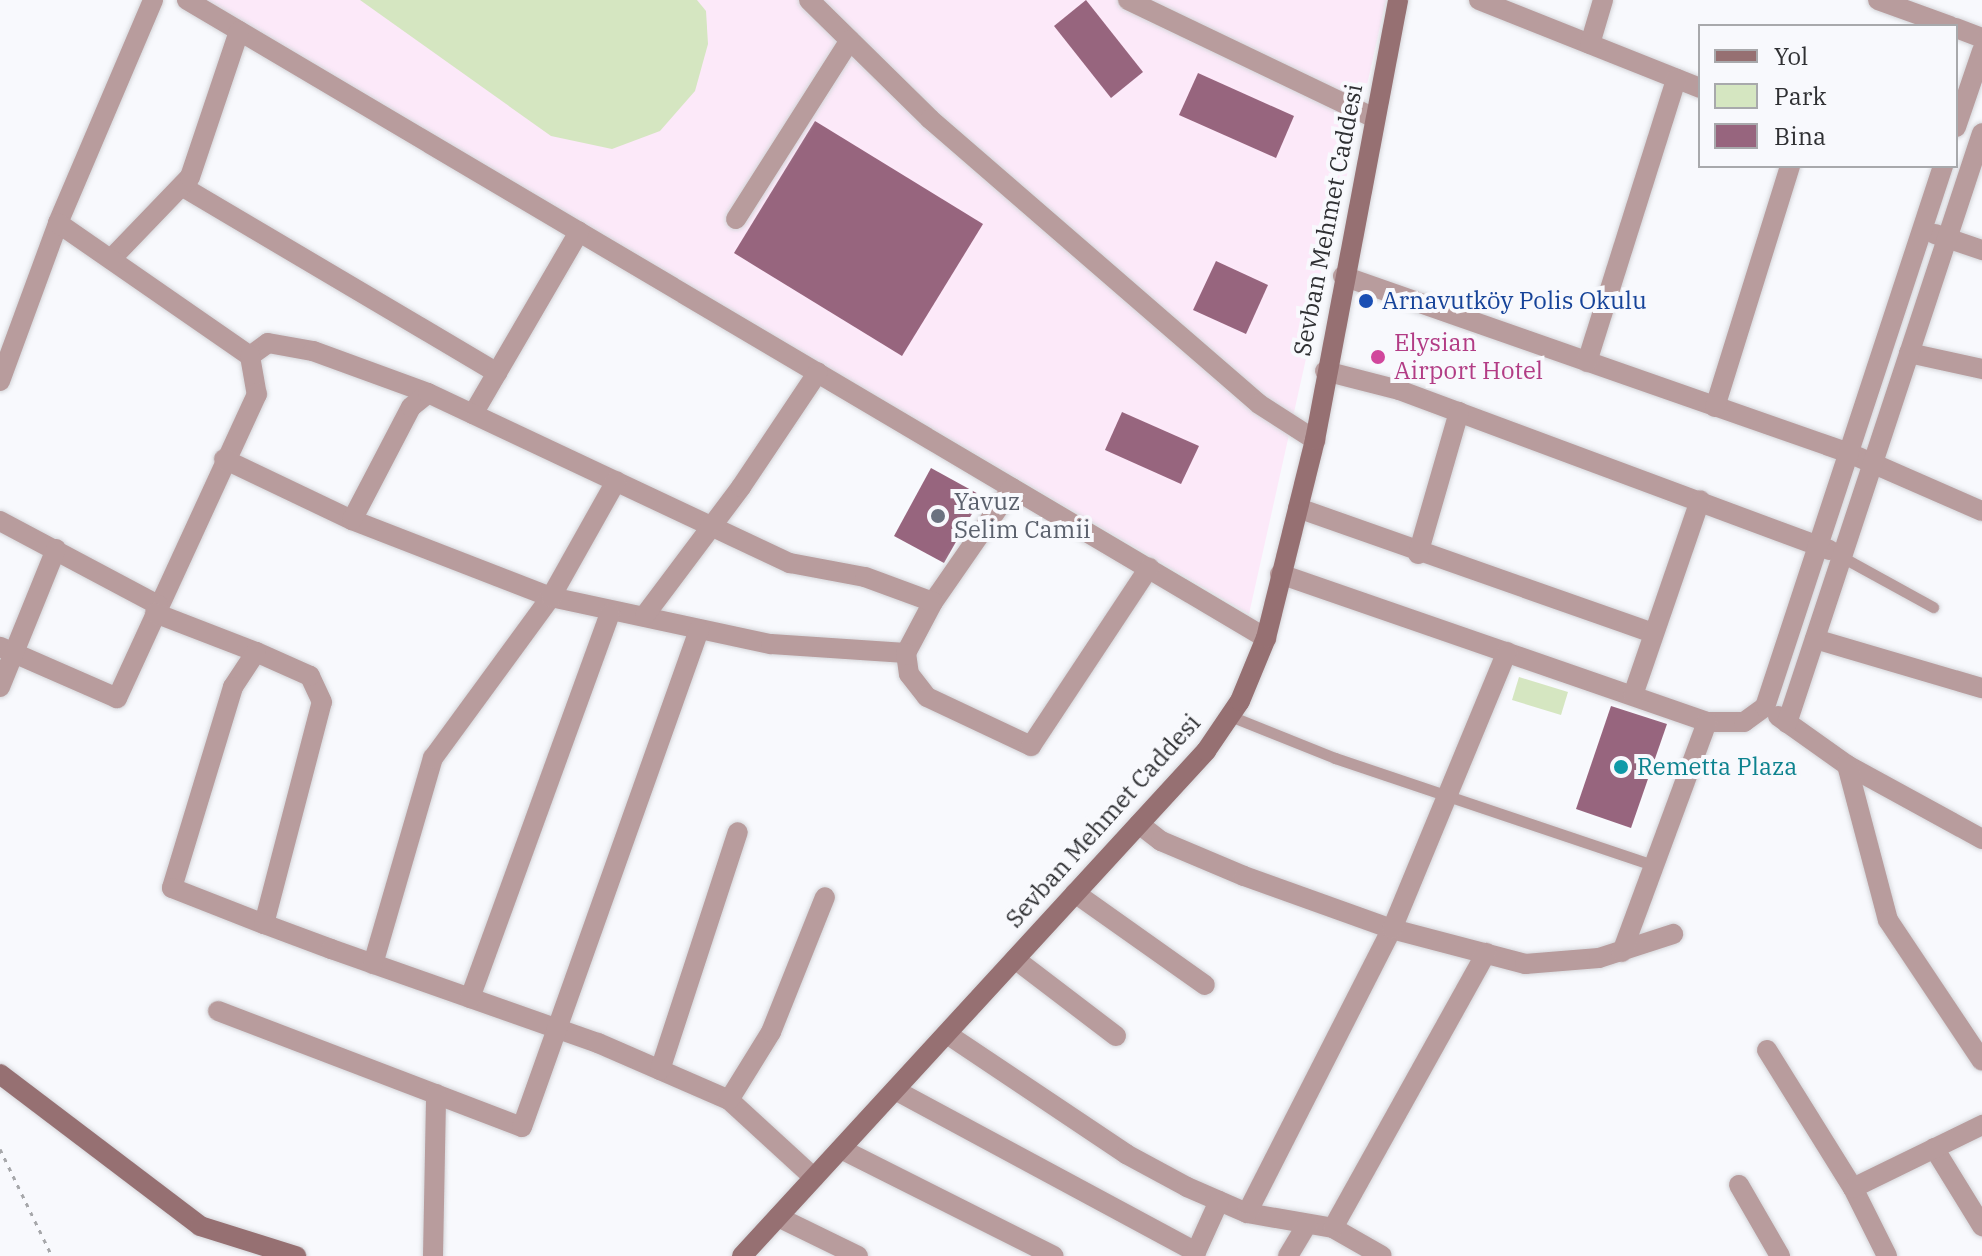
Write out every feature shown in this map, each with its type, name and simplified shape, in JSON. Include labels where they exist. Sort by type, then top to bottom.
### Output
[{"type":"main road","name":"Sevban Mehmet Caddesi","points":[[742,1256],[1206,751],[1230,716],[1266,638],[1315,440],[1325,371],[1398,0]]},
{"type":"main road","points":[[0,1074],[200,1226],[296,1256]]},
{"type":"street","points":[[0,378],[58,223],[153,0]]},
{"type":"street","points":[[187,0],[1266,638]]},
{"type":"street","points":[[809,0],[930,119],[1248,394],[1315,440]]},
{"type":"street","points":[[1128,0],[1374,118]]},
{"type":"street","points":[[1479,0],[1698,87]]},
{"type":"street","points":[[1590,44],[1603,0]]},
{"type":"street","points":[[1878,0],[1944,24]]},
{"type":"street","points":[[1958,29],[1982,38]]},
{"type":"street","points":[[112,258],[190,177],[239,31]]},
{"type":"street","points":[[736,219],[850,40]]},
{"type":"street","points":[[1958,121],[1982,51]]},
{"type":"street","points":[[1587,362],[1676,79]]},
{"type":"street","points":[[1787,723],[1981,138]]},
{"type":"street","points":[[1715,407],[1789,168]]},
{"type":"street","points":[[1280,574],[1707,722],[1744,722],[1765,707],[1942,168]]},
{"type":"street","points":[[183,187],[497,373]]},
{"type":"street","points":[[6,650],[117,698],[224,459],[257,394],[250,356],[58,223]]},
{"type":"street","points":[[1923,230],[1982,250]]},
{"type":"street","points":[[473,414],[579,232]]},
{"type":"street","points":[[1343,276],[1849,453],[1982,511]]},
{"type":"street","points":[[250,356],[268,343],[313,351],[428,393],[790,563],[865,577],[933,602]]},
{"type":"street","points":[[1909,353],[1982,369]]},
{"type":"street","points":[[1325,371],[1459,412],[1819,545],[1842,557]]},
{"type":"street","points":[[645,615],[818,372]]},
{"type":"street","points":[[352,520],[411,407],[428,393]]},
{"type":"street","points":[[1418,554],[1459,412]]},
{"type":"street","points":[[224,459],[352,520],[551,597],[610,614],[645,615],[699,630],[771,644],[906,653]]},
{"type":"street","points":[[373,964],[433,758],[551,597],[616,481]]},
{"type":"street","points":[[1012,488],[933,602],[906,653],[909,674],[927,697],[1031,746],[1149,568]]},
{"type":"street","points":[[1633,695],[1651,632],[1700,500]]},
{"type":"street","points":[[1298,508],[1418,554],[1651,632]]},
{"type":"street","points":[[0,521],[56,549],[157,609],[310,676],[322,702],[264,924]]},
{"type":"street","points":[[0,687],[6,650],[56,549]]},
{"type":"street","points":[[470,998],[610,614]]},
{"type":"street","points":[[218,1011],[522,1127],[699,630]]},
{"type":"street","points":[[1815,639],[1982,688]]},
{"type":"street","points":[[256,652],[233,687],[172,888],[557,1029],[729,1100],[814,1178]]},
{"type":"street","points":[[1247,1213],[1392,929],[1507,652]]},
{"type":"street","points":[[1765,707],[1847,765],[1982,839]]},
{"type":"street","points":[[1622,952],[1707,722]]},
{"type":"street","points":[[1847,765],[1888,920],[1982,1061]]},
{"type":"street","points":[[1139,824],[1161,841],[1244,876],[1392,929],[1525,964],[1550,964],[1622,952],[1673,934]]},
{"type":"street","points":[[660,1070],[738,832]]},
{"type":"street","points":[[1075,893],[1205,985]]},
{"type":"street","points":[[729,1100],[771,1032],[825,897]]},
{"type":"street","points":[[1333,1228],[1486,953]]},
{"type":"street","points":[[1015,959],[1116,1036]]},
{"type":"street","points":[[947,1034],[1126,1154],[1247,1213],[1333,1228],[1382,1256]]},
{"type":"street","points":[[1767,1050],[1853,1188],[1887,1256]]},
{"type":"street","points":[[895,1090],[1196,1252],[1219,1201]]},
{"type":"street","points":[[433,1256],[436,1094]]},
{"type":"street","points":[[1853,1188],[1982,1125]]},
{"type":"street","points":[[1934,1148],[1982,1226]]},
{"type":"street","points":[[841,1149],[1054,1256]]},
{"type":"street","points":[[1739,1185],[1780,1256]]},
{"type":"street","points":[[778,1217],[858,1256]]},
{"type":"street","points":[[1288,1256],[1307,1224]]},
{"type":"lane","points":[[1842,557],[1933,607]]},
{"type":"lane","points":[[1230,716],[1447,796],[1653,865]]},
{"type":"path","points":[[0,1149],[52,1256]]},
{"type":"shaded area","points":[[199,0],[1386,0],[1249,614]]},
{"type":"green space","points":[[360,0],[697,0],[706,11],[708,44],[695,91],[660,131],[612,149],[551,136]]},
{"type":"green space","points":[[1519,677],[1568,692],[1561,715],[1512,700]]},
{"type":"building","points":[[1086,0],[1143,72],[1111,98],[1054,26]]},
{"type":"building","points":[[1198,73],[1294,116],[1276,158],[1179,115]]},
{"type":"building","points":[[815,121],[983,224],[902,356],[734,253]]},
{"type":"building","points":[[1216,261],[1268,285],[1246,334],[1193,310]]},
{"type":"building","points":[[1122,412],[1199,446],[1181,484],[1105,450]]},
{"type":"building","name":"Yavuz Selim Camii","points":[[931,468],[982,496],[944,563],[894,536]]},
{"type":"building","name":"Remetta Plaza","points":[[1611,706],[1667,724],[1631,828],[1576,809]]},
{"type":"place","name":"Arnavutköy Polis Okulu","points":[[1366,301]]},
{"type":"place","name":"Elysian Airport Hotel","points":[[1378,357]]},
{"type":"place","name":"Yavuz Selim Camii","points":[[938,516]]},
{"type":"place","name":"Remetta Plaza","points":[[1621,767]]}]
